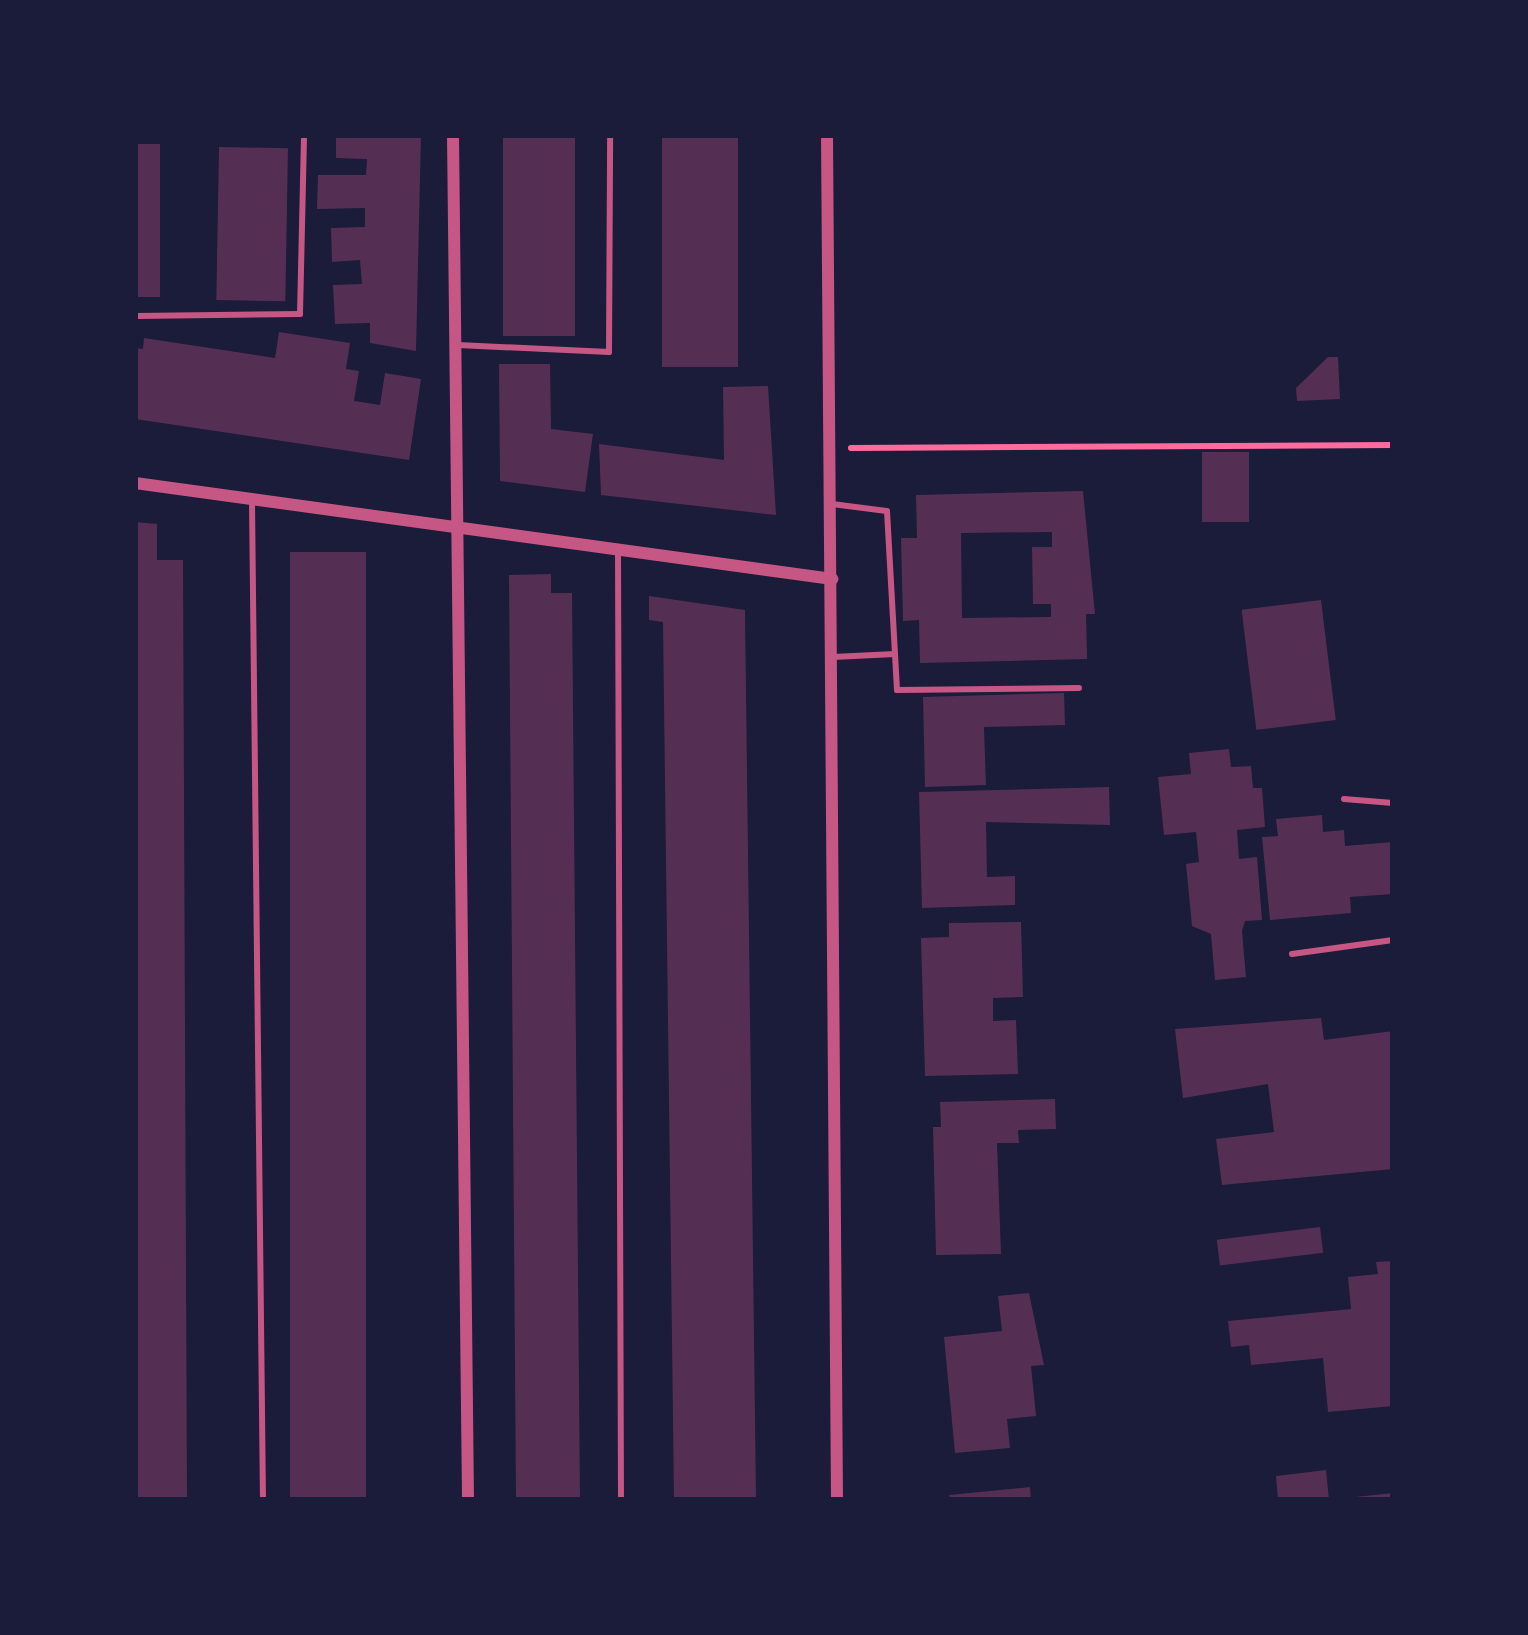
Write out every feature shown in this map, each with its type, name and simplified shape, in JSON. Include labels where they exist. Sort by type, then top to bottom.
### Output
[{"type":"street","points":[[453,135],[468,1500]]},
{"type":"street","points":[[827,135],[837,1500]]},
{"type":"street","points":[[135,483],[832,579]]},
{"type":"lane","points":[[135,316],[300,314],[304,135]]},
{"type":"lane","points":[[454,345],[609,352],[610,135]]},
{"type":"lane","points":[[253,501],[263,1500]]},
{"type":"lane","points":[[832,504],[887,511],[897,690],[1079,688]]},
{"type":"lane","points":[[618,550],[621,1500]]},
{"type":"lane","points":[[833,657],[895,654]]},
{"type":"lane","points":[[1344,799],[1393,803]]},
{"type":"lane","points":[[1292,954],[1393,940]]},
{"type":"path","points":[[831,448],[1393,445]]},
{"type":"building","points":[[336,135],[421,135],[416,351],[370,343],[370,323],[335,324],[333,285],[362,284],[360,260],[332,262],[331,228],[365,227],[365,208],[317,209],[318,175],[366,175],[367,159],[336,158]]},
{"type":"building","points":[[503,135],[575,135],[575,336],[503,336]]},
{"type":"building","points":[[662,135],[738,135],[738,367],[662,367]]},
{"type":"building","points":[[135,144],[160,144],[160,297],[135,297]]},
{"type":"building","points":[[219,147],[288,148],[285,301],[216,300]]},
{"type":"building","points":[[279,332],[350,343],[346,369],[359,371],[354,401],[380,405],[385,373],[421,379],[409,460],[135,419],[135,348],[143,349],[144,338],[275,358]]},
{"type":"building","points":[[1328,357],[1338,357],[1340,399],[1297,401],[1296,388]]},
{"type":"building","points":[[499,364],[550,364],[551,429],[593,434],[585,492],[500,481]]},
{"type":"building","points":[[768,386],[776,515],[601,495],[599,444],[724,460],[723,387]]},
{"type":"building","points":[[1202,452],[1249,452],[1249,522],[1202,522]]},
{"type":"building","points":[[1083,491],[1095,614],[1086,614],[1087,659],[920,663],[919,620],[903,621],[901,538],[917,538],[916,495]],"holes":[[[1052,532],[1052,547],[1032,547],[1033,604],[1051,604],[1051,617],[962,618],[961,533]]]},
{"type":"building","points":[[135,522],[157,524],[157,560],[183,560],[187,1500],[135,1500]]},
{"type":"building","points":[[290,552],[366,552],[366,1500],[290,1500]]},
{"type":"building","points":[[551,574],[551,593],[572,593],[580,1500],[516,1500],[509,575]]},
{"type":"building","points":[[649,596],[745,610],[756,1500],[674,1500],[663,622],[649,620]]},
{"type":"building","points":[[1321,600],[1336,720],[1256,730],[1242,610]]},
{"type":"building","points":[[1064,693],[1065,725],[984,727],[986,785],[925,787],[923,697]]},
{"type":"building","points":[[1229,749],[1231,767],[1251,766],[1253,788],[1262,788],[1265,827],[1237,830],[1239,859],[1257,857],[1262,920],[1245,921],[1242,931],[1246,977],[1215,980],[1211,934],[1192,926],[1186,864],[1199,862],[1196,832],[1164,835],[1158,777],[1191,774],[1189,753]]},
{"type":"building","points":[[1109,787],[1110,825],[986,822],[987,877],[1015,876],[1015,905],[922,908],[919,792]]},
{"type":"building","points":[[1322,815],[1323,832],[1344,830],[1345,846],[1393,842],[1393,894],[1350,897],[1351,913],[1270,920],[1262,837],[1278,836],[1276,819]]},
{"type":"building","points":[[1021,922],[1023,997],[993,998],[993,1021],[1016,1020],[1018,1074],[925,1076],[921,938],[949,937],[949,923]]},
{"type":"building","points":[[1321,1018],[1324,1040],[1393,1031],[1393,1169],[1222,1185],[1216,1139],[1274,1132],[1268,1084],[1183,1098],[1175,1029]]},
{"type":"building","points":[[1055,1099],[1056,1129],[1018,1130],[1019,1143],[997,1143],[1001,1254],[936,1255],[933,1127],[941,1127],[940,1102]]},
{"type":"building","points":[[1320,1227],[1323,1253],[1220,1265],[1217,1240]]},
{"type":"building","points":[[1393,1261],[1393,1406],[1328,1412],[1323,1358],[1251,1365],[1249,1345],[1231,1347],[1228,1321],[1351,1309],[1348,1277],[1378,1274],[1376,1262]]},
{"type":"building","points":[[1029,1293],[1044,1365],[1031,1366],[1036,1416],[1007,1419],[1010,1448],[955,1453],[944,1337],[1002,1331],[998,1296]]},
{"type":"building","points":[[1326,1470],[1329,1500],[1278,1500],[1276,1476]]},
{"type":"building","points":[[1030,1487],[1031,1500],[950,1500],[949,1495]]},
{"type":"building","points":[[1393,1493],[1393,1500],[1355,1500],[1355,1497]]}]
